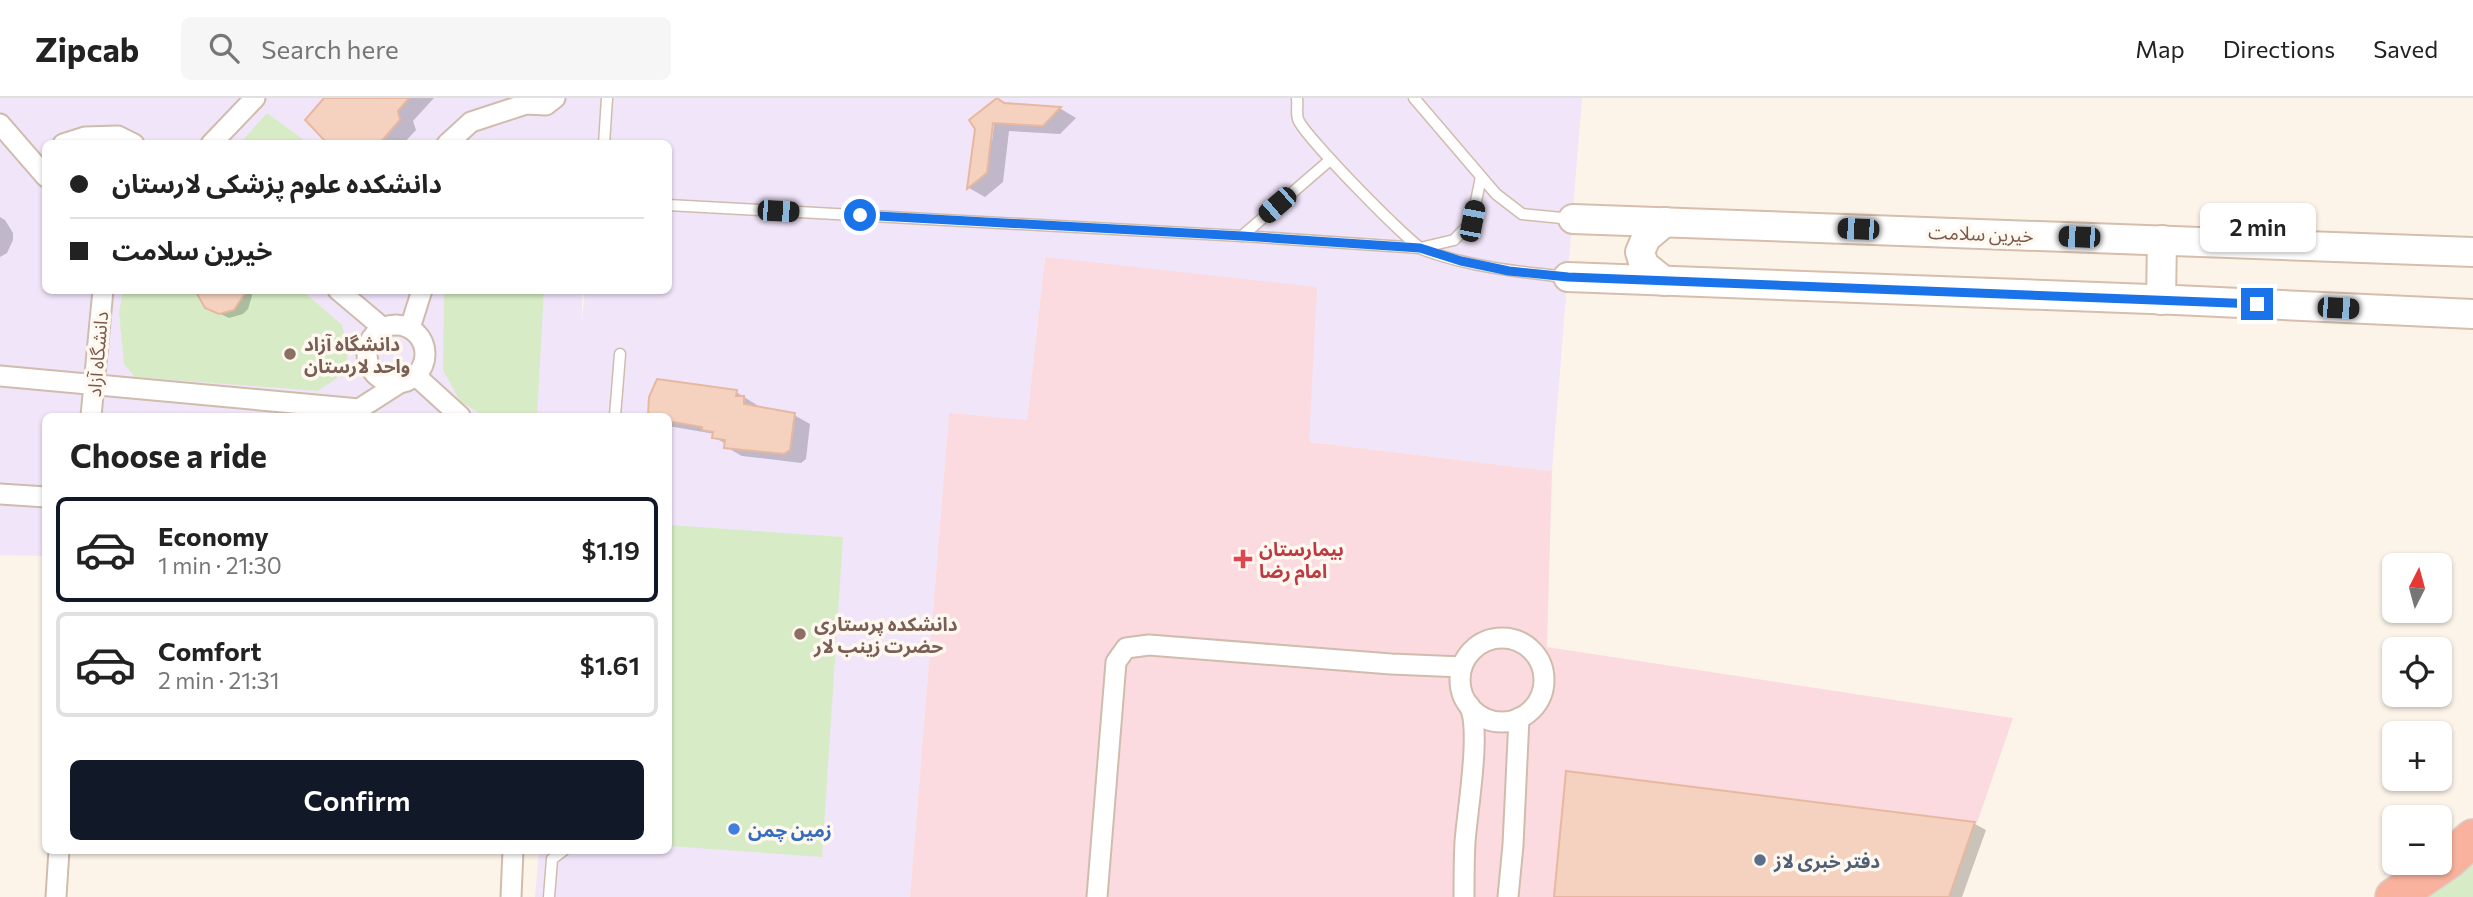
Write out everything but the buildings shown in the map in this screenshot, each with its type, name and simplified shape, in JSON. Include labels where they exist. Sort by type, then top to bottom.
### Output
[{"type":"highway","points":[[2394,897],[2448,861],[2473,838]]},
{"type":"street","points":[[215,140],[255,98]]},
{"type":"street","points":[[451,140],[471,122],[526,104],[545,105],[555,98]]},
{"type":"street","points":[[0,124],[6,146],[42,166]]},
{"type":"street","points":[[76,140],[85,137],[118,136],[126,140]]},
{"type":"street","name":"خیرین سلامت","points":[[1573,219],[2473,252]]},
{"type":"street","points":[[1664,281],[1644,265],[1640,252],[1646,238],[1665,222]]},
{"type":"street","points":[[2161,300],[2162,240]]},
{"type":"street","points":[[1568,277],[2473,314]]},
{"type":"street","name":"دانشگاه آزاد","points":[[91,413],[103,294]]},
{"type":"street","points":[[343,294],[383,328]]},
{"type":"street","points":[[410,328],[421,294]]},
{"type":"street","points":[[0,376],[359,409],[407,380],[422,369],[426,351],[423,342],[410,328],[392,325],[383,328],[369,342],[368,362],[379,378],[388,383],[407,380],[456,413]]},
{"type":"street","points":[[0,494],[42,497]]},
{"type":"street","points":[[1464,897],[1465,842],[1474,731],[1472,711],[1462,693],[1462,667],[1478,646],[1504,638],[1529,648],[1538,659],[1544,686],[1540,699],[1520,718],[1506,722],[1492,721],[1479,715],[1469,705]]},
{"type":"street","points":[[1097,897],[1116,662],[1126,648],[1149,645],[1462,667]]},
{"type":"street","points":[[1508,897],[1520,718]]},
{"type":"street","points":[[56,897],[59,854]]},
{"type":"street","points":[[511,897],[513,854]]},
{"type":"lane","points":[[604,140],[607,98]]},
{"type":"lane","points":[[1297,98],[1298,121],[1329,160],[1420,248]]},
{"type":"lane","points":[[1414,98],[1496,194],[1522,214],[1573,219]]},
{"type":"lane","points":[[1242,236],[1329,160]]},
{"type":"lane","points":[[1420,248],[1454,240],[1472,221],[1481,177]]},
{"type":"lane","points":[[672,205],[1420,248],[1461,261],[1509,271],[1568,277]]},
{"type":"lane","points":[[615,413],[620,355]]},
{"type":"lane","points":[[549,897],[552,859],[559,854]]},
{"type":"shaded area","points":[[0,98],[1582,98],[1552,471],[1309,442],[1045,257],[1027,421],[949,414],[910,897],[535,897],[539,854],[672,854],[672,413],[42,413],[42,556],[0,555]]},
{"type":"shaded area","name":"بیمارستان امام رضا","points":[[1045,257],[1317,287],[1309,442],[1552,471],[1547,647],[2013,718],[1977,823],[1566,771],[1554,897],[910,897],[949,413],[1027,420]]},
{"type":"green space","points":[[267,113],[304,140],[243,140]]},
{"type":"green space","points":[[122,294],[306,294],[342,325],[349,351],[343,374],[318,391],[135,377],[124,364],[119,313]]},
{"type":"green space","points":[[444,294],[544,294],[537,413],[479,413],[460,401],[443,370]]},
{"type":"green space","points":[[672,525],[843,537],[822,857],[672,846]]},
{"type":"green space","points":[[2473,861],[2473,897],[2428,897]]},
{"type":"place","name":"دانشگاه آزاد واحد لارستان","points":[[290,354]]},
{"type":"place","name":"بیمارستان امام رضا","points":[[1243,559]]},
{"type":"place","name":"دانشکده پرستاری حضرت زینب لار","points":[[800,634]]},
{"type":"place","name":"زمین چمن","points":[[734,829]]},
{"type":"place","name":"دفتر خبری لاز","points":[[1760,860]]},
{"type":"route","points":[[860,215],[1420,248],[1461,261],[1509,271],[1568,277],[2257,304]]}]
